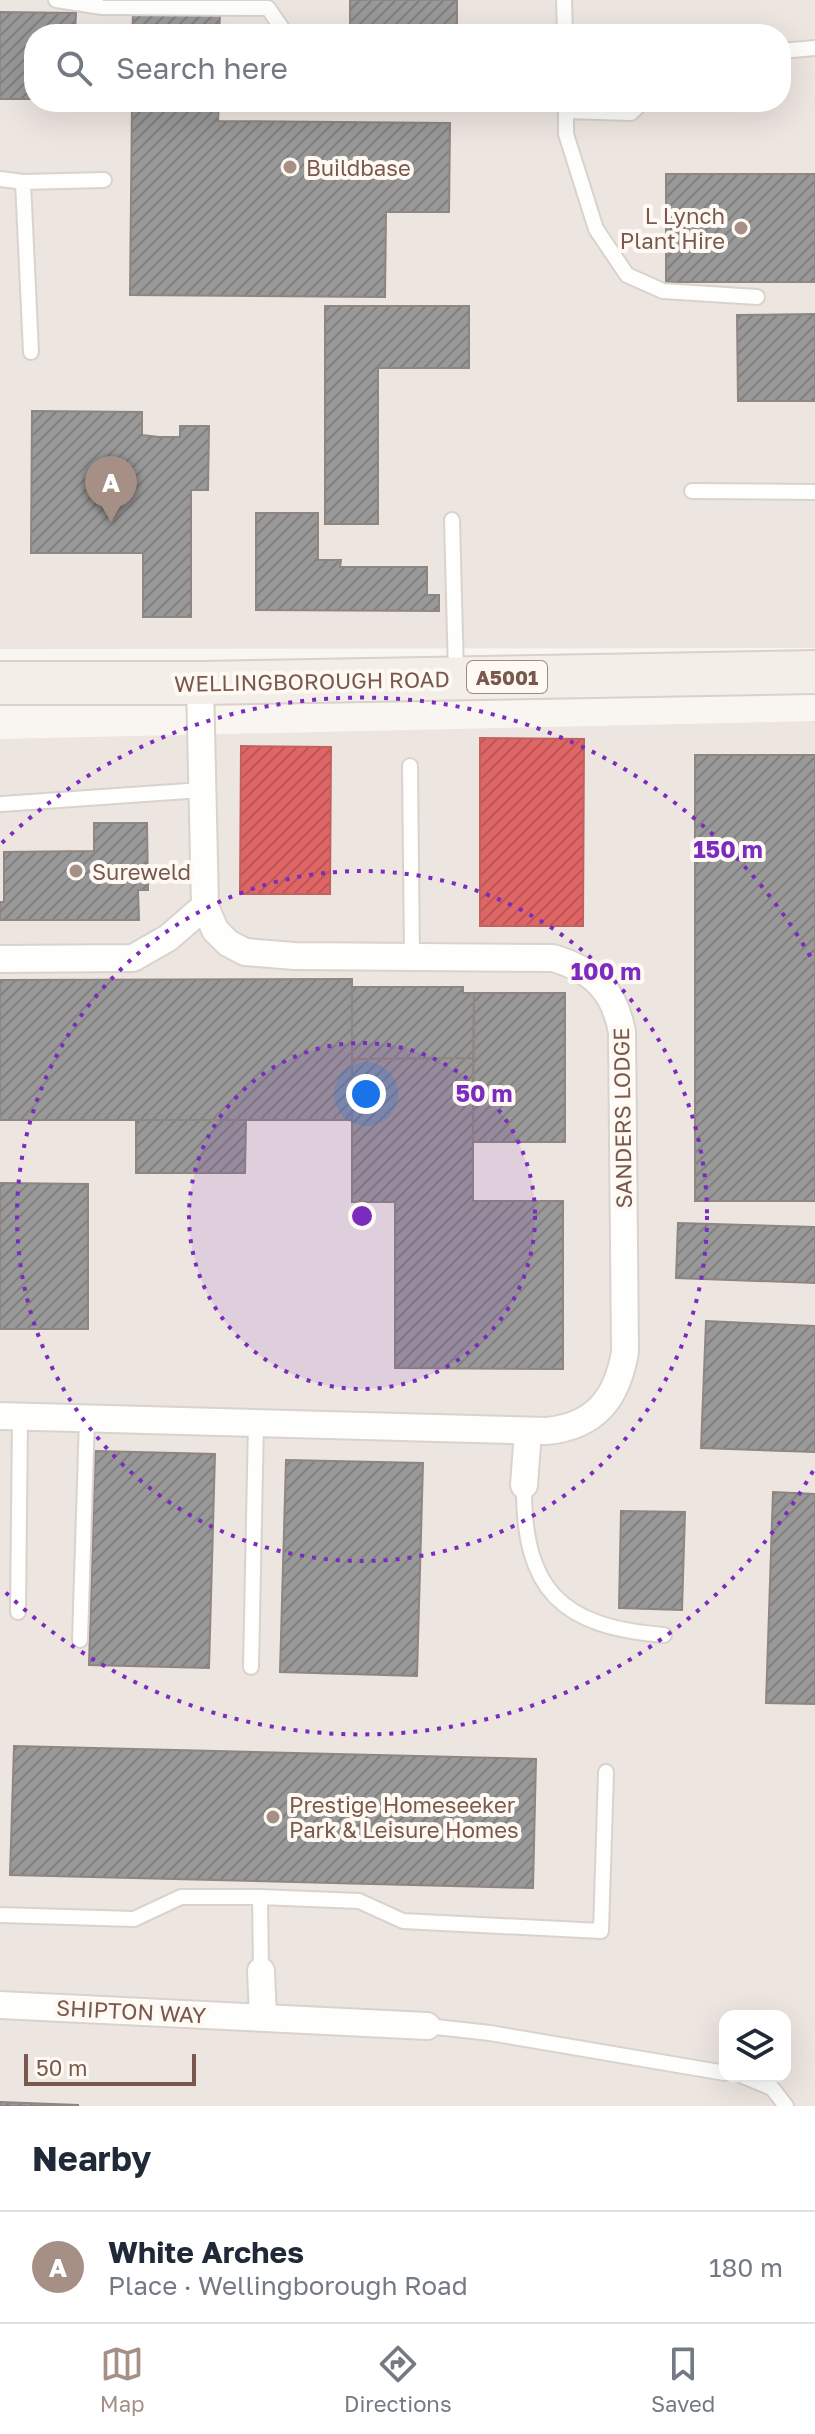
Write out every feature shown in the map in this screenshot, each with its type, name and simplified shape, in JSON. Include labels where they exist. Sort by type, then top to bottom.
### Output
[{"type":"main road","name":"WELLINGBOROUGH ROAD","points":[[0,683],[200,683],[815,672]]},
{"type":"street","name":"SANDERS LODGE","points":[[10,1417],[528,1431],[566,1429],[585,1421],[601,1408],[615,1390],[621,1373],[625,1352],[622,1032],[614,1002],[600,982],[579,965],[553,958],[294,956],[245,952],[228,943],[215,930],[205,906],[200,683]]},
{"type":"street","points":[[0,959],[133,958],[168,938],[205,906]]},
{"type":"street","points":[[524,1485],[528,1431]]},
{"type":"street","points":[[261,1971],[263,2017]]},
{"type":"street","name":"SHIPTON WAY","points":[[0,2005],[427,2026]]},
{"type":"lane","points":[[56,0],[102,7],[268,8],[279,24]]},
{"type":"lane","points":[[564,0],[565,24]]},
{"type":"lane","points":[[791,50],[815,48]]},
{"type":"lane","points":[[566,112],[566,134],[596,229],[627,275],[663,291],[757,297]]},
{"type":"lane","points":[[0,179],[23,182],[104,180]]},
{"type":"lane","points":[[23,182],[31,352]]},
{"type":"lane","points":[[692,491],[815,492]]},
{"type":"lane","points":[[452,520],[456,678]]},
{"type":"lane","points":[[410,766],[412,957]]},
{"type":"lane","points":[[2,804],[202,790]]},
{"type":"lane","points":[[10,1417],[18,1612]]},
{"type":"lane","points":[[80,1640],[87,1418]]},
{"type":"lane","points":[[251,1667],[256,1422]]},
{"type":"lane","points":[[524,1485],[527,1541],[535,1567],[553,1593],[577,1616],[596,1624],[627,1632],[664,1635]]},
{"type":"lane","points":[[0,1915],[134,1919],[181,1897],[260,1897],[359,1901],[403,1921],[601,1931],[606,1772]]},
{"type":"lane","points":[[260,1897],[261,1971]]},
{"type":"lane","points":[[427,2026],[490,2033],[719,2072]]},
{"type":"lane","points":[[758,2082],[772,2088],[786,2106]]},
{"type":"shaded area","points":[[0,0],[815,0],[815,648],[0,649]]},
{"type":"shaded area","points":[[815,721],[815,2106],[0,2106],[0,739]]},
{"type":"building: Shops","points":[[480,738],[584,739],[583,926],[480,926]]},
{"type":"building: Shops","points":[[241,746],[331,747],[330,894],[240,894]]},
{"type":"building: Industry","points":[[350,0],[457,0],[457,24],[350,24]]},
{"type":"building: Industry","points":[[0,12],[76,13],[75,24],[24,24],[24,99],[0,99]]},
{"type":"building: Industry","points":[[133,15],[220,15],[220,24],[133,24]]},
{"type":"building: Industry","name":"Buildbase","points":[[132,112],[218,112],[218,121],[450,123],[449,212],[386,212],[385,297],[130,295]]},
{"type":"building: Industry","name":"L Lynch Plant Hire","points":[[666,174],[815,174],[815,282],[666,282]]},
{"type":"building: Industry","points":[[325,306],[469,306],[469,368],[378,368],[378,524],[325,524]]},
{"type":"building: Industry","points":[[815,314],[815,401],[738,401],[737,315]]},
{"type":"building: Industry","points":[[32,411],[142,412],[142,435],[159,437],[180,437],[180,426],[209,426],[208,490],[191,490],[191,617],[143,617],[143,553],[31,553]]},
{"type":"building: Industry","points":[[256,513],[318,513],[318,560],[341,560],[340,567],[427,567],[427,595],[439,595],[439,611],[256,610]]},
{"type":"building: Industry","points":[[695,755],[815,755],[815,1201],[695,1201]]},
{"type":"building: Industry","name":"Sureweld","points":[[94,823],[147,823],[148,890],[138,890],[139,920],[0,920],[0,902],[4,902],[4,852],[94,851]]},
{"type":"building: Industry","points":[[352,979],[352,1120],[0,1120],[0,980]]},
{"type":"building: Industry","points":[[352,987],[463,987],[463,993],[474,993],[473,1058],[352,1059]]},
{"type":"building: Industry","points":[[474,993],[565,993],[565,1142],[473,1142]]},
{"type":"building: Industry","points":[[473,1058],[473,1201],[563,1201],[563,1369],[395,1368],[395,1202],[352,1202],[352,1059]]},
{"type":"building: Industry","points":[[136,1120],[246,1120],[245,1173],[136,1173]]},
{"type":"building: Industry","points":[[0,1183],[88,1184],[88,1329],[0,1329]]},
{"type":"building: Industry","points":[[678,1223],[815,1227],[815,1283],[676,1278]]},
{"type":"building: Industry","points":[[706,1321],[815,1326],[815,1452],[701,1448]]},
{"type":"building: Industry","points":[[95,1451],[215,1454],[209,1668],[89,1665]]},
{"type":"building: Industry","points":[[286,1460],[423,1463],[417,1676],[280,1672]]},
{"type":"building: Industry","points":[[773,1492],[815,1494],[815,1704],[766,1703]]},
{"type":"building: Industry","points":[[621,1511],[685,1512],[682,1610],[619,1608]]},
{"type":"building: Industry","name":"Prestige Homeseeker Park & Leisure Homes","points":[[14,1746],[536,1759],[533,1888],[10,1875]]},
{"type":"building: Industry","points":[[0,2102],[78,2105],[78,2106],[0,2106]]},
{"type":"place","name":"Buildbase","points":[[290,167]]},
{"type":"place","name":"L Lynch Plant Hire","points":[[741,228]]},
{"type":"place","name":"White Arches","points":[[111,522]]},
{"type":"place","name":"Sureweld","points":[[76,871]]},
{"type":"place","name":"Prestige Homeseeker Park & Leisure Homes","points":[[273,1817]]}]
